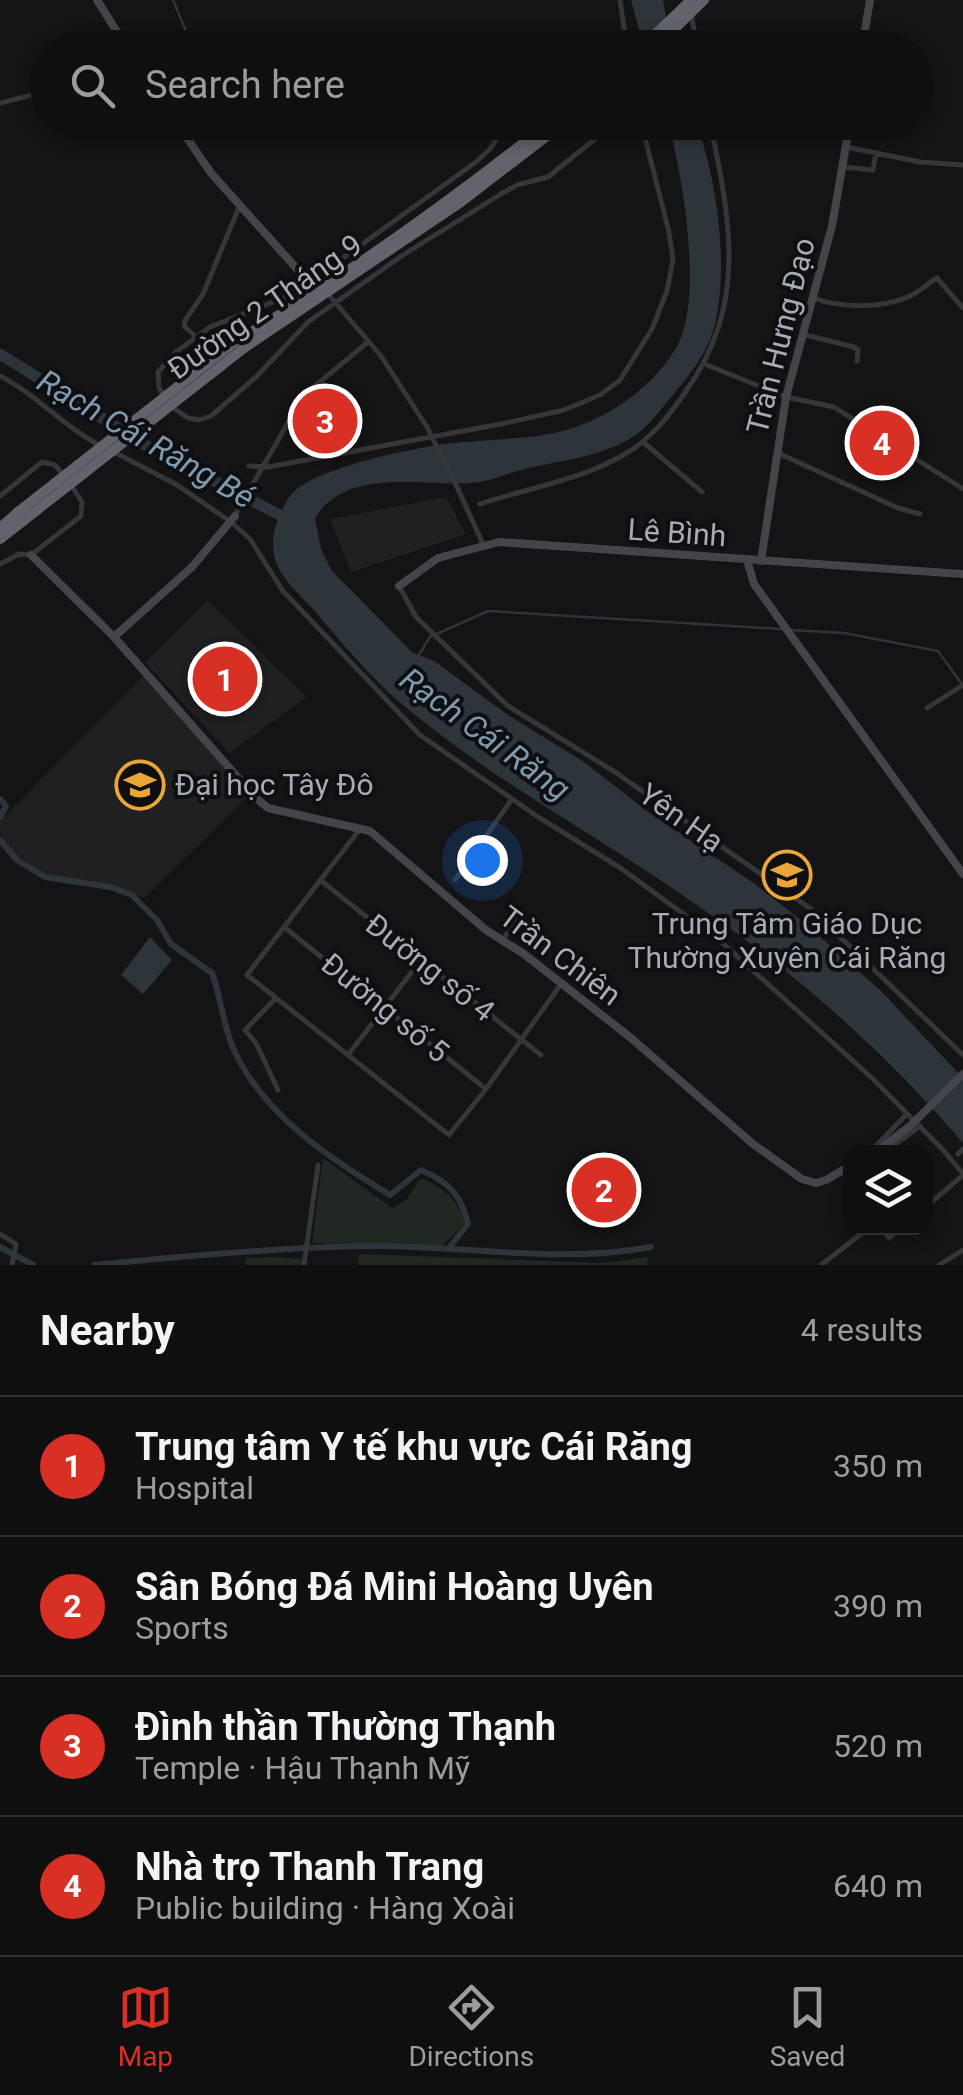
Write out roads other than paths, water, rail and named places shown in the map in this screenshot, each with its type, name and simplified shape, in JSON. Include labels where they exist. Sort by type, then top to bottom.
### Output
[{"type":"highway","points":[[660,30],[691,0]]},
{"type":"highway","points":[[673,30],[704,0]]},
{"type":"highway","name":"Đường 2 Tháng 9","points":[[0,528],[291,307],[312,286],[535,140]]},
{"type":"highway","name":"Đường 2 Tháng 9","points":[[240,344],[332,299],[361,271],[532,142]]},
{"type":"highway","name":"Đường 2 Tháng 9","points":[[0,540],[20,516]]},
{"type":"street","points":[[98,0],[117,30]]},
{"type":"street","points":[[620,0],[624,30]]},
{"type":"street","points":[[691,0],[694,30]]},
{"type":"street","points":[[865,30],[870,0]]},
{"type":"street","points":[[0,103],[30,96]]},
{"type":"street","points":[[188,140],[211,173],[312,286]]},
{"type":"street","points":[[496,140],[476,162],[312,286],[195,336],[158,372],[159,388],[178,413],[199,420],[223,407],[332,299],[366,284],[403,255],[501,194],[548,176],[593,140]]},
{"type":"street","points":[[250,466],[262,470],[564,410],[600,395],[620,380],[652,329],[668,291],[672,259],[670,232],[646,140]]},
{"type":"street","points":[[480,504],[594,469],[626,454],[667,418],[706,365],[727,306],[730,269],[730,224],[714,140]]},
{"type":"street","name":"Trần Hưng Đạo","points":[[760,561],[786,398],[813,298],[847,140]]},
{"type":"street","points":[[846,147],[920,162],[963,164]]},
{"type":"street","points":[[844,167],[873,170],[876,153]]},
{"type":"street","points":[[195,336],[184,322],[203,294],[240,205]]},
{"type":"street","points":[[352,290],[361,271]]},
{"type":"street","points":[[813,298],[874,304],[911,296],[937,278],[963,308]]},
{"type":"street","points":[[291,307],[294,294]]},
{"type":"street","points":[[332,299],[402,385],[427,427],[483,544]]},
{"type":"street","points":[[802,334],[854,347],[858,350],[857,361]]},
{"type":"street","points":[[114,637],[192,566],[233,519],[304,395],[368,342]]},
{"type":"street","points":[[706,365],[786,398],[834,407],[963,489]]},
{"type":"street","points":[[0,376],[82,436],[233,519],[284,592],[402,719],[443,752],[620,867],[718,939],[872,1078],[963,1174],[933,1201]]},
{"type":"street","points":[[643,442],[702,492]]},
{"type":"street","points":[[776,452],[898,508],[920,514]]},
{"type":"street","points":[[0,496],[42,462],[54,465],[79,494],[83,509],[81,516],[31,555],[19,554],[0,564]]},
{"type":"street","name":"Lê Bình","points":[[399,586],[438,558],[483,544],[522,542],[963,574]]},
{"type":"street","name":"Trần Chiên","points":[[31,555],[114,637],[268,808],[370,831],[503,941],[632,1038],[754,1144],[802,1180],[816,1183],[843,1170]]},
{"type":"street","points":[[747,560],[754,584],[963,874]]},
{"type":"street","name":"Yên Hạ","points":[[399,586],[416,616],[508,706],[616,772],[810,909],[963,1055]]},
{"type":"street","points":[[927,708],[963,685]]},
{"type":"street","points":[[454,880],[512,799]]},
{"type":"street","points":[[360,829],[247,975],[449,1134],[561,984]]},
{"type":"street","name":"Đường số 4","points":[[319,880],[541,1055]]},
{"type":"street","points":[[503,941],[510,926],[524,917]]},
{"type":"street","name":"Đường số 5","points":[[284,927],[486,1089]]},
{"type":"street","points":[[348,1055],[421,960]]},
{"type":"street","points":[[276,998],[245,1030],[278,1090]]},
{"type":"street","points":[[885,1145],[963,1074]]},
{"type":"street","points":[[882,1145],[906,1114]]},
{"type":"street","points":[[887,1145],[920,1126]]},
{"type":"street","points":[[304,1265],[318,1165]]},
{"type":"street","points":[[0,1234],[16,1244],[12,1265]]},
{"type":"street","points":[[821,1265],[860,1235]]},
{"type":"street","points":[[939,1265],[963,1250]]},
{"type":"water","points":[[631,0],[663,0],[668,30],[639,30]]},
{"type":"water","name":"Rạch Cái Răng","points":[[672,140],[701,140],[719,222],[719,301],[712,335],[696,365],[651,421],[636,435],[594,454],[493,479],[386,483],[346,491],[315,518],[321,549],[332,571],[413,653],[434,661],[508,715],[584,762],[647,811],[755,884],[881,991],[963,1078],[963,1143],[872,1047],[772,960],[665,883],[516,788],[396,699],[293,588],[275,559],[274,535],[286,503],[303,485],[320,476],[415,449],[519,438],[576,427],[625,401],[654,377],[676,348],[689,301],[688,237]]},
{"type":"water","points":[[150,937],[172,960],[143,994],[121,975]]},
{"type":"waterway","points":[[173,0],[186,30]]},
{"type":"waterway","name":"Rạch Cái Răng Bé","points":[[0,354],[145,445],[291,521]]},
{"type":"waterway","points":[[417,658],[430,637],[488,611],[781,629]]},
{"type":"waterway","points":[[789,630],[844,633],[938,651],[961,683]]},
{"type":"waterway","points":[[0,799],[6,806],[0,817]]},
{"type":"waterway","points":[[0,840],[17,860],[45,877],[110,887],[132,895],[157,920],[171,944],[212,973],[233,1048],[246,1072],[300,1133],[390,1195],[421,1170],[452,1191],[468,1224],[448,1249]]},
{"type":"waterway","points":[[0,1247],[33,1265]]},
{"type":"waterway","points":[[95,1265],[329,1247],[579,1254],[651,1247]]},
{"type":"place","name":"Đình thần Thường Thạnh","points":[[325,421]]},
{"type":"place","name":"Nhà trọ Thanh Trang","points":[[882,443]]},
{"type":"place","name":"Trung tâm Y tế khu vực Cái Răng","points":[[225,679]]},
{"type":"place","name":"Đại học Tây Đô","points":[[140,785]]},
{"type":"place","name":"Trung Tâm Giáo Dục Thường Xuyên Cái Răng","points":[[787,875]]},
{"type":"place","name":"Sân Bóng Đá Mini Hoàng Uyên","points":[[604,1190]]}]
